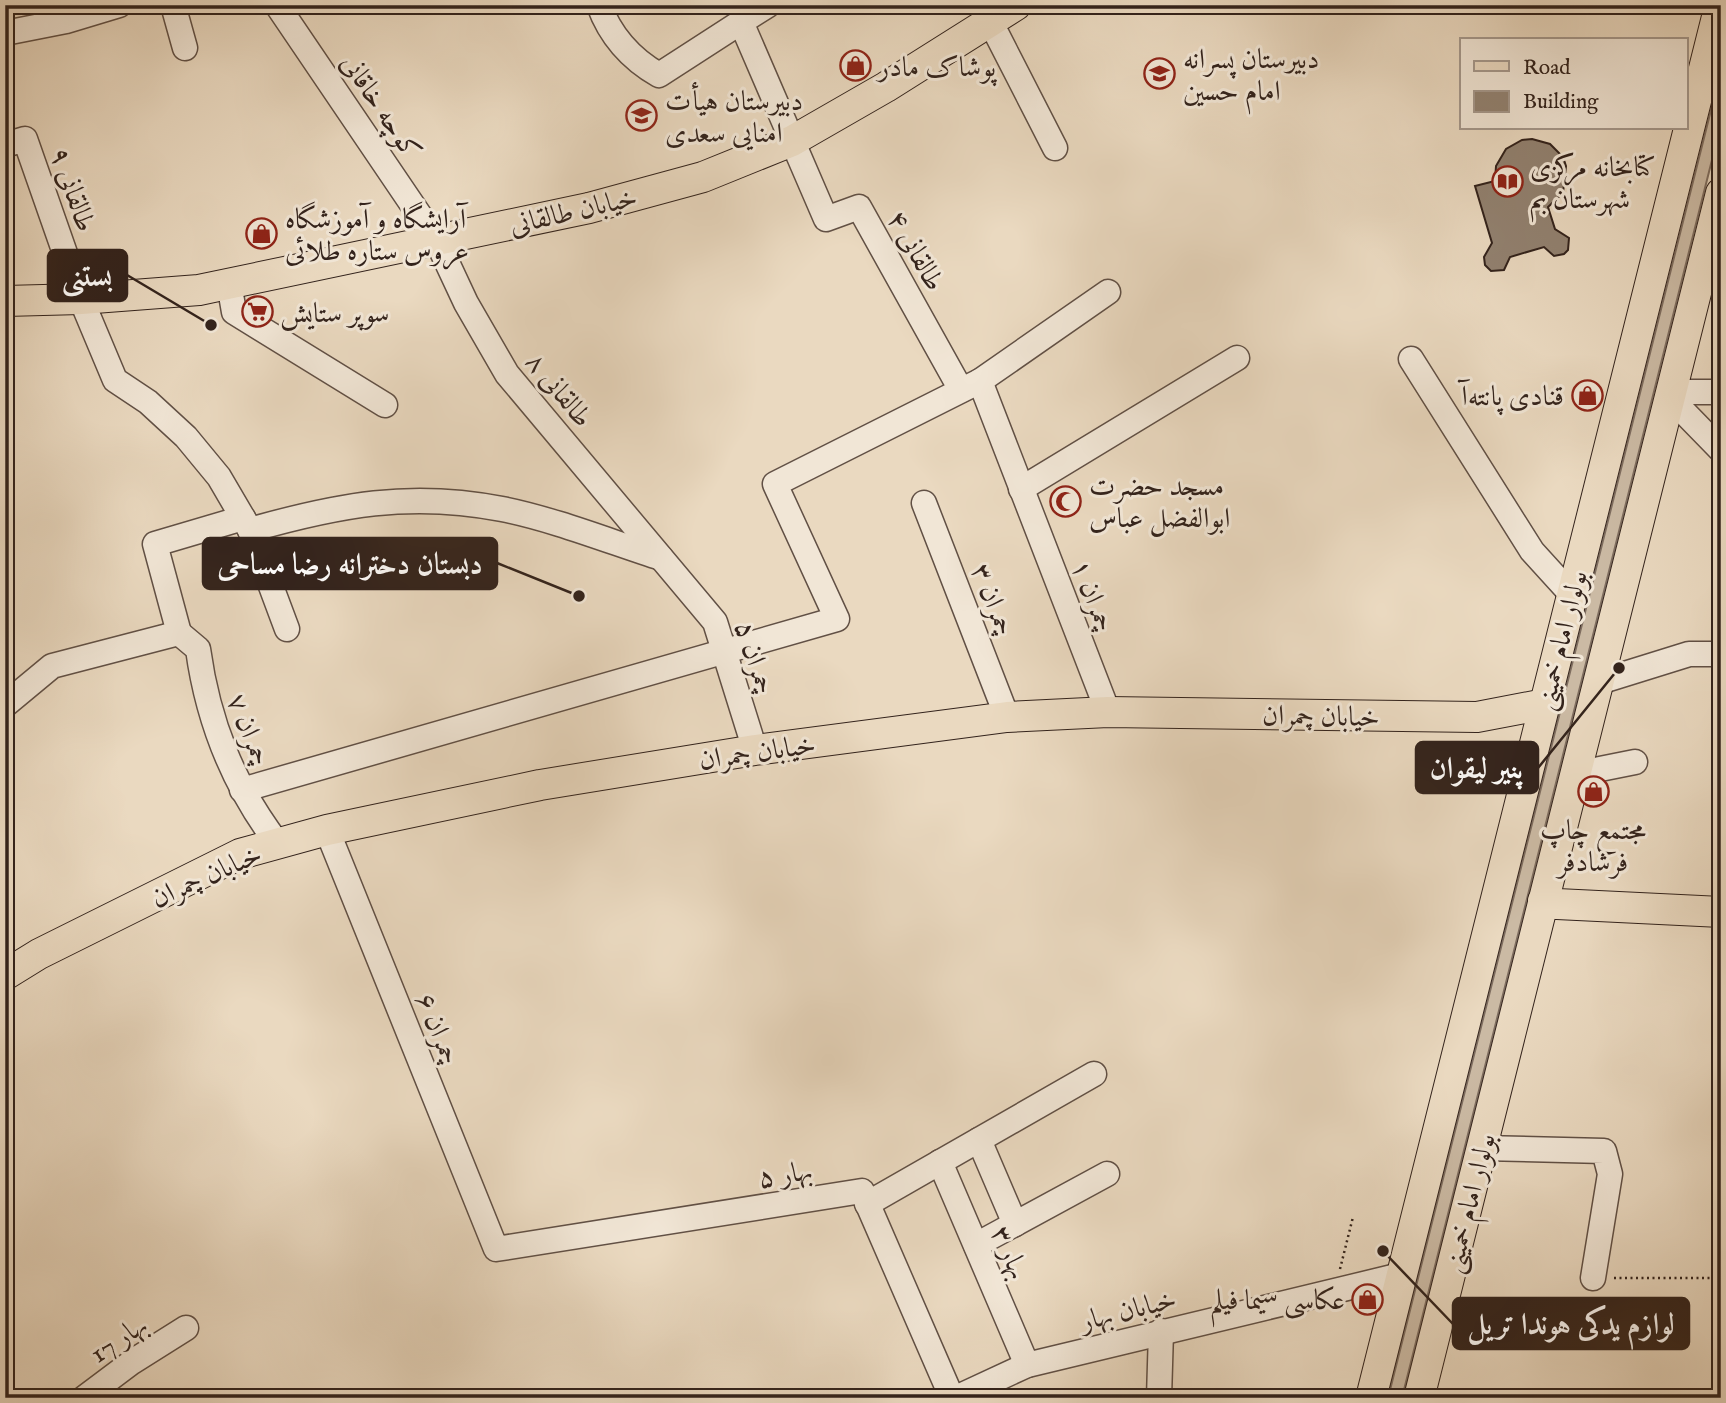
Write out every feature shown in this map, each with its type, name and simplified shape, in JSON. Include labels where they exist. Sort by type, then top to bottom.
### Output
[{"type":"main road","name":"خیابان طالقانی","points":[[5,301],[80,299],[229,284],[589,208],[703,177],[792,141],[886,87],[1016,5]]},
{"type":"main road","name":"بولوار امام خمینی","points":[[1371,1398],[1720,5]]},
{"type":"main road","name":"بولوار امام خمینی","points":[[1419,1398],[1721,193]]},
{"type":"main road","name":"خیابان چمران","points":[[5,975],[39,954],[240,854],[327,830],[540,785],[755,750],[1007,717],[1108,712],[1477,717],[1545,704]]},
{"type":"main road","points":[[1543,901],[1557,904],[1721,912]]},
{"type":"street","points":[[5,33],[66,21],[118,5]]},
{"type":"street","name":"کوچه خاقانی","points":[[277,5],[437,241]]},
{"type":"street","points":[[599,5],[619,42],[643,66],[659,75],[768,5]]},
{"type":"street","points":[[178,6],[185,48]]},
{"type":"street","points":[[990,21],[1055,148]]},
{"type":"street","points":[[741,22],[792,141]]},
{"type":"street","name":"طالقانی ۴","points":[[792,141],[826,219],[859,207],[970,386]]},
{"type":"street","name":"طالقانی ۹","points":[[15,142],[115,380],[148,402],[186,437],[219,477],[246,524],[286,629]]},
{"type":"street","name":"طالقانی ۸","points":[[437,241],[466,303],[507,373],[661,558]]},
{"type":"street","points":[[229,284],[234,312],[385,405]]},
{"type":"street","points":[[242,790],[837,619],[775,484],[970,386],[1108,292]]},
{"type":"street","points":[[1021,489],[1237,358]]},
{"type":"street","points":[[1411,359],[1532,551],[1572,595]]},
{"type":"street","name":"چمران ۱","points":[[970,386],[1021,489],[1108,712]]},
{"type":"street","points":[[1670,397],[1721,392]]},
{"type":"street","points":[[1670,397],[1721,450]]},
{"type":"street","points":[[5,705],[52,666],[179,634],[155,544],[324,509],[384,501],[444,501],[504,509],[661,558]]},
{"type":"street","name":"چمران ۳","points":[[924,503],[1007,717]]},
{"type":"street","name":"چمران ۵","points":[[661,558],[715,622],[755,750]]},
{"type":"street","name":"چمران ۷","points":[[179,634],[198,649],[204,688],[216,733],[242,790],[278,844]]},
{"type":"street","points":[[1599,682],[1689,654],[1721,654]]},
{"type":"street","points":[[1575,774],[1634,762]]},
{"type":"street","name":"چمران ۶","points":[[327,830],[496,1249]]},
{"type":"street","points":[[954,1398],[867,1204],[1094,1074]]},
{"type":"street","points":[[979,1140],[1015,1224]]},
{"type":"street","points":[[1481,1148],[1604,1151],[1610,1174],[1593,1278]]},
{"type":"street","name":"بهار ۳","points":[[940,1162],[1027,1365]]},
{"type":"street","points":[[976,1245],[1107,1174]]},
{"type":"street","name":"بهار ۵","points":[[496,1249],[862,1191],[867,1204]]},
{"type":"street","name":"خیابان بهار","points":[[954,1398],[1027,1365],[1401,1275]]},
{"type":"street","name":"بهار 17","points":[[84,1398],[132,1362],[186,1328]]},
{"type":"street","points":[[1159,1398],[1161,1331]]},
{"type":"path","points":[[1335,1289],[1353,1217]]},
{"type":"path","points":[[1593,1278],[1721,1278]]},
{"type":"shaded area","points":[[1721,70],[1721,124],[1402,1398],[1388,1398]]},
{"type":"building","points":[[1532,139],[1550,144],[1563,157],[1566,166],[1563,193],[1548,207],[1555,229],[1569,238],[1568,250],[1564,254],[1554,256],[1544,247],[1510,257],[1504,270],[1491,271],[1485,265],[1484,257],[1492,243],[1475,186],[1495,181],[1496,166],[1506,149],[1522,140]]},
{"type":"place","name":"پوشاک مادر","points":[[855,66]]},
{"type":"place","name":"دبیرستان پسرانه امام حسین","points":[[1160,74]]},
{"type":"place","name":"دبیرستان هیأت امنایی سعدی","points":[[642,116]]},
{"type":"place","name":"کتابخانه مرکزی شهرستان بم","points":[[1507,182]]},
{"type":"place","name":"آرایشگاه و آموزشگاه عروس ستاره طلائی","points":[[262,234]]},
{"type":"place","name":"سوپر ستایش","points":[[257,312]]},
{"type":"place","name":"بستنی","points":[[211,325]]},
{"type":"place","name":"قنادی پانته‌آ","points":[[1587,395]]},
{"type":"place","name":"مسجد حضرت ابوالفضل عباس","points":[[1066,501]]},
{"type":"place","name":"دبستان دخترانه رضا مساحی","points":[[579,596]]},
{"type":"place","name":"پنیر لیقوان","points":[[1619,668]]},
{"type":"place","name":"مجتمع چاپ فرشادفر","points":[[1593,792]]},
{"type":"place","name":"لوازم یدکی هوندا تریل","points":[[1383,1251]]},
{"type":"place","name":"عکاسی سیما فیلم","points":[[1368,1299]]}]
